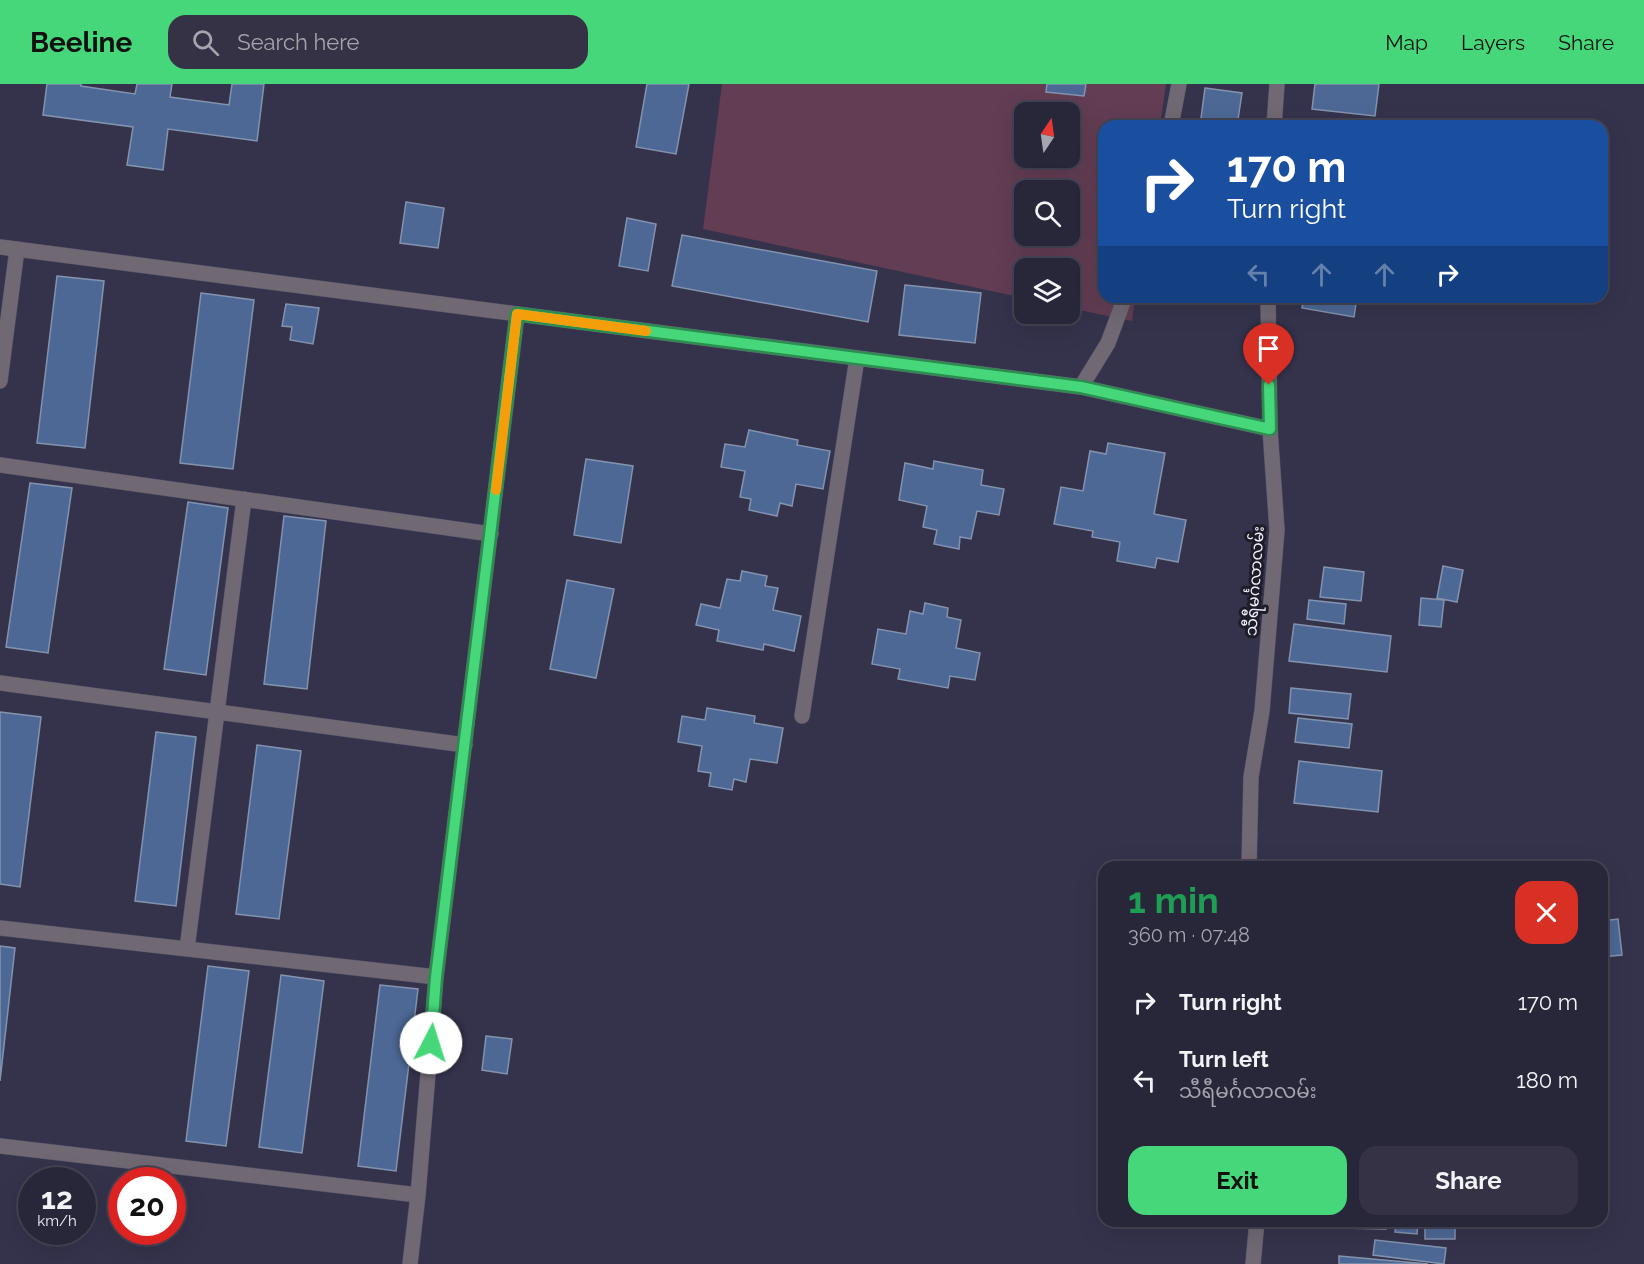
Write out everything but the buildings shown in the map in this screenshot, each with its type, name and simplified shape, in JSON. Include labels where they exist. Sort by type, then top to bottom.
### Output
[{"type":"street","points":[[1172,120],[1179,84]]},
{"type":"street","points":[[1274,120],[1277,84]]},
{"type":"street","points":[[0,247],[1081,387],[1270,429]]},
{"type":"street","points":[[0,381],[17,249]]},
{"type":"street","points":[[1081,387],[1108,343],[1123,303]]},
{"type":"street","name":"သီရီမင်္ဂလာလမ်း","points":[[1249,861],[1251,777],[1262,711],[1277,530],[1270,429],[1268,303]]},
{"type":"street","points":[[410,1264],[436,977],[517,314]]},
{"type":"street","points":[[802,716],[857,358]]},
{"type":"street","points":[[0,465],[490,534]]},
{"type":"street","points":[[187,949],[244,499]]},
{"type":"street","points":[[0,683],[465,745]]},
{"type":"street","points":[[0,928],[436,977]]},
{"type":"street","points":[[0,1146],[418,1195]]},
{"type":"street","points":[[1253,1264],[1256,1227]]},
{"type":"shaded area","points":[[722,84],[1166,84],[1161,120],[1098,120],[1098,303],[1134,303],[1132,321],[1080,310],[1080,258],[1014,258],[1014,296],[703,229]]},
{"type":"slow traffic","points":[[496,490],[517,314],[646,331]]},
{"type":"route","points":[[431,1043],[436,977],[517,314],[1081,387],[1270,429],[1269,385]]}]
